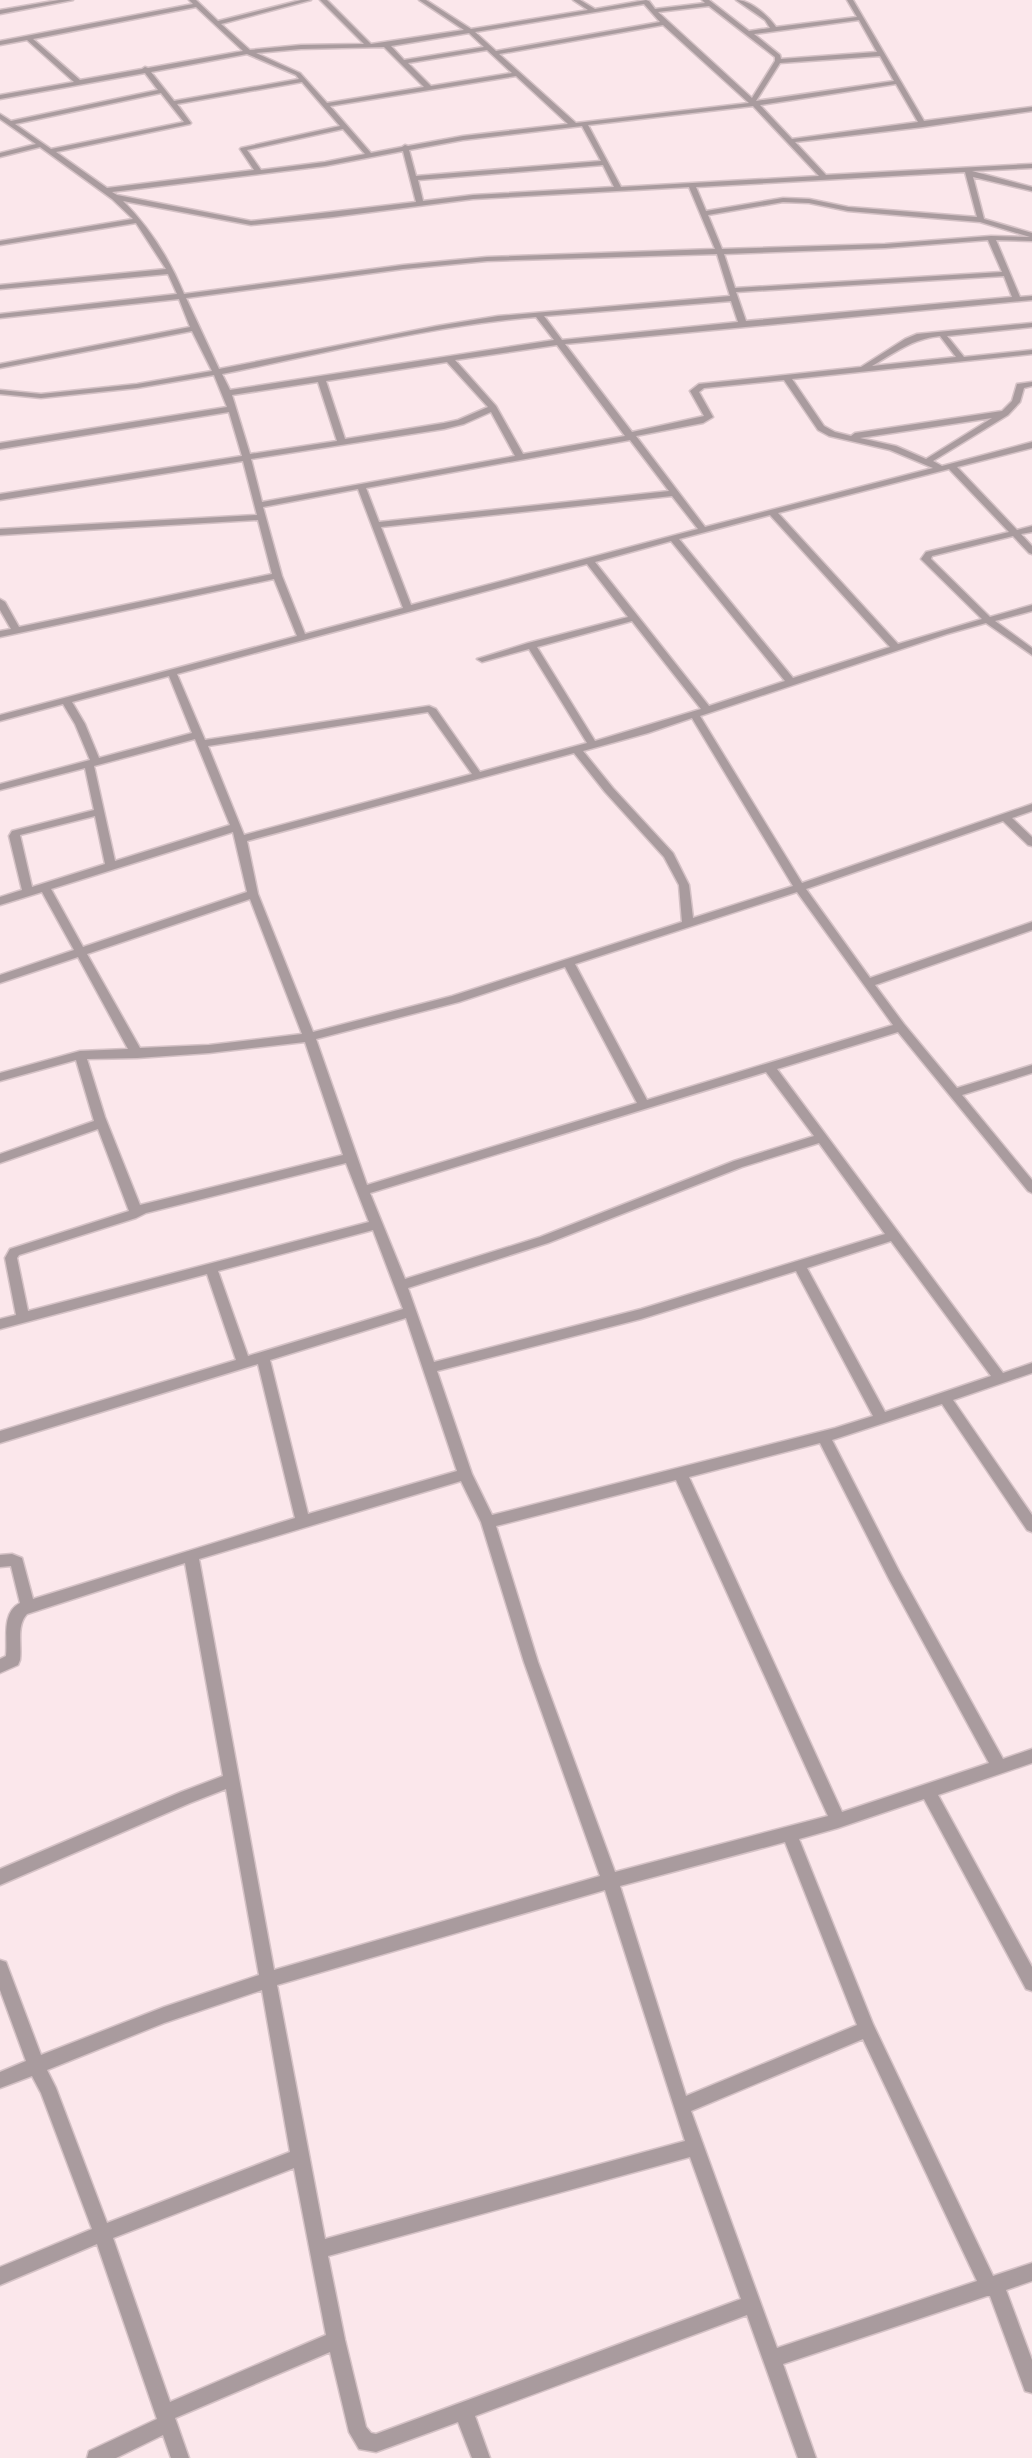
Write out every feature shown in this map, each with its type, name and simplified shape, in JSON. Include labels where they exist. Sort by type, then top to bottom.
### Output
[{"type":"street","points":[[0,12],[25,0]]},
{"type":"street","points":[[0,12],[70,0]]},
{"type":"street","points":[[216,23],[308,0]]},
{"type":"street","points":[[323,0],[369,46]]},
{"type":"street","points":[[422,0],[470,31],[574,125]]},
{"type":"street","points":[[576,0],[594,11]]},
{"type":"street","points":[[739,0],[767,19],[775,30]]},
{"type":"street","points":[[850,0],[923,125]]},
{"type":"street","points":[[0,96],[248,52],[301,47],[386,44],[594,11],[645,1],[664,23],[754,102],[825,178]]},
{"type":"street","points":[[654,12],[709,2],[778,56],[778,61],[754,102]]},
{"type":"street","points":[[0,43],[195,3],[248,52],[287,67],[298,74],[370,156]]},
{"type":"street","points":[[748,33],[861,18]]},
{"type":"street","points":[[495,53],[664,23]]},
{"type":"street","points":[[29,38],[77,81]]},
{"type":"street","points":[[386,44],[428,88]]},
{"type":"street","points":[[402,62],[488,48]]},
{"type":"street","points":[[778,61],[883,54]]},
{"type":"street","points":[[50,151],[188,123],[145,69]]},
{"type":"street","points":[[325,105],[518,74]]},
{"type":"street","points":[[172,103],[304,80]]},
{"type":"street","points":[[107,190],[259,172],[370,156],[405,147],[463,138],[584,124],[898,82]]},
{"type":"street","points":[[10,123],[163,92]]},
{"type":"street","points":[[790,141],[923,125],[1032,109]]},
{"type":"street","points":[[0,116],[115,197],[138,220],[172,271],[195,328],[228,393],[277,576],[302,637]]},
{"type":"street","points":[[584,124],[618,187]]},
{"type":"street","points":[[259,172],[243,149],[344,127]]},
{"type":"street","points":[[0,155],[41,145]]},
{"type":"street","points":[[405,147],[420,202]]},
{"type":"street","points":[[414,178],[605,163]]},
{"type":"street","points":[[115,197],[251,223],[333,215],[420,202],[618,187],[968,172],[1032,166]]},
{"type":"street","points":[[968,172],[1032,189]]},
{"type":"street","points":[[968,172],[981,220]]},
{"type":"street","points":[[691,184],[720,252],[743,325]]},
{"type":"street","points":[[704,214],[783,200],[796,200],[848,209],[981,220],[1032,235]]},
{"type":"street","points":[[0,244],[138,220]]},
{"type":"street","points":[[990,238],[1017,299]]},
{"type":"street","points":[[0,316],[183,296],[403,267],[467,261],[885,246],[990,238],[1032,239]]},
{"type":"street","points":[[0,287],[172,271]]},
{"type":"street","points":[[0,392],[45,395],[137,386],[218,372],[436,328],[538,314],[733,294],[1007,274]]},
{"type":"street","points":[[228,393],[559,343],[641,333],[1032,298]]},
{"type":"street","points":[[538,314],[703,530]]},
{"type":"street","points":[[863,369],[908,341],[941,333],[1032,325]]},
{"type":"street","points":[[0,366],[195,328]]},
{"type":"street","points":[[941,333],[962,358]]},
{"type":"street","points":[[258,505],[630,436],[703,420],[709,417],[694,391],[696,388],[1032,352]]},
{"type":"street","points":[[449,359],[493,408],[520,457]]},
{"type":"street","points":[[786,377],[816,423],[832,434],[893,448],[926,462],[946,467],[1032,551]]},
{"type":"street","points":[[321,380],[342,442]]},
{"type":"street","points":[[926,462],[1005,413],[1016,402],[1020,386],[1032,384]]},
{"type":"street","points":[[0,497],[454,424],[493,408]]},
{"type":"street","points":[[0,446],[233,410]]},
{"type":"street","points":[[846,438],[1005,413]]},
{"type":"street","points":[[0,718],[703,530],[1032,445]]},
{"type":"street","points":[[361,486],[408,609]]},
{"type":"street","points":[[376,525],[674,493]]},
{"type":"street","points":[[772,512],[897,649]]},
{"type":"street","points":[[0,532],[260,517]]},
{"type":"street","points":[[1032,529],[926,556],[926,559],[988,620],[1032,652]]},
{"type":"street","points":[[674,538],[792,683]]},
{"type":"street","points":[[589,561],[707,710]]},
{"type":"street","points":[[0,634],[277,576]]},
{"type":"street","points":[[0,602],[16,630]]},
{"type":"street","points":[[0,901],[111,866],[577,750],[695,715],[988,620],[1032,608]]},
{"type":"street","points":[[482,658],[634,618]]},
{"type":"street","points":[[530,645],[593,745]]},
{"type":"street","points":[[172,672],[238,833],[253,894],[310,1037],[350,1158],[378,1224],[465,1474],[488,1522],[531,1662],[610,1881],[681,2107],[807,2458]]},
{"type":"street","points":[[66,700],[80,724],[92,764],[99,812],[111,866]]},
{"type":"street","points":[[0,787],[200,739],[429,709],[433,711],[478,776]]},
{"type":"street","points":[[695,715],[799,888],[900,1027],[1032,1188]]},
{"type":"street","points":[[577,750],[609,790],[669,856],[684,885],[688,923]]},
{"type":"street","points":[[0,1077],[80,1055],[137,1054],[209,1049],[310,1037],[455,999],[799,888],[1032,807]]},
{"type":"street","points":[[28,892],[14,836],[16,833],[99,812]]},
{"type":"street","points":[[1005,816],[1032,842]]},
{"type":"street","points":[[44,886],[82,950],[137,1054]]},
{"type":"street","points":[[0,978],[253,894]]},
{"type":"street","points":[[868,984],[1032,926]]},
{"type":"street","points":[[568,962],[644,1106]]},
{"type":"street","points":[[363,1191],[900,1027]]},
{"type":"street","points":[[80,1055],[101,1123],[136,1212]]},
{"type":"street","points":[[770,1067],[1000,1379]]},
{"type":"street","points":[[954,1093],[1032,1068]]},
{"type":"street","points":[[0,1159],[101,1123]]},
{"type":"street","points":[[400,1285],[544,1240],[738,1164],[822,1138]]},
{"type":"street","points":[[23,1318],[11,1258],[14,1252],[136,1212],[350,1158]]},
{"type":"street","points":[[0,1324],[378,1224]]},
{"type":"street","points":[[429,1368],[641,1314],[893,1236]]},
{"type":"street","points":[[800,1265],[882,1419]]},
{"type":"street","points":[[211,1268],[243,1362]]},
{"type":"street","points":[[0,1437],[410,1312]]},
{"type":"street","points":[[263,1356],[303,1522]]},
{"type":"street","points":[[488,1522],[824,1437],[1032,1368]]},
{"type":"street","points":[[945,1398],[1032,1526]]},
{"type":"street","points":[[824,1437],[894,1574],[999,1767]]},
{"type":"street","points":[[680,1473],[838,1821]]},
{"type":"street","points":[[0,1666],[13,1660],[14,1621],[16,1614],[28,1607],[191,1555],[465,1474]]},
{"type":"street","points":[[191,1555],[300,2157],[336,2340],[358,2432],[366,2442],[376,2444],[463,2410],[753,2304]]},
{"type":"street","points":[[0,1560],[17,1562],[28,1607]]},
{"type":"street","points":[[0,2080],[164,2016],[268,1980],[610,1881],[838,1821],[1032,1756]]},
{"type":"street","points":[[0,1877],[186,1797],[232,1780]]},
{"type":"street","points":[[928,1791],[1032,1983]]},
{"type":"street","points":[[789,1834],[868,2029],[992,2286],[1032,2384]]},
{"type":"street","points":[[0,1968],[36,2065],[59,2116],[103,2233],[180,2458]]},
{"type":"street","points":[[681,2107],[868,2029]]},
{"type":"street","points":[[318,2250],[695,2147]]},
{"type":"street","points":[[0,2276],[103,2233],[300,2157]]},
{"type":"street","points":[[771,2358],[1032,2272]]},
{"type":"street","points":[[96,2458],[167,2418],[336,2340]]},
{"type":"street","points":[[463,2410],[481,2458]]}]
